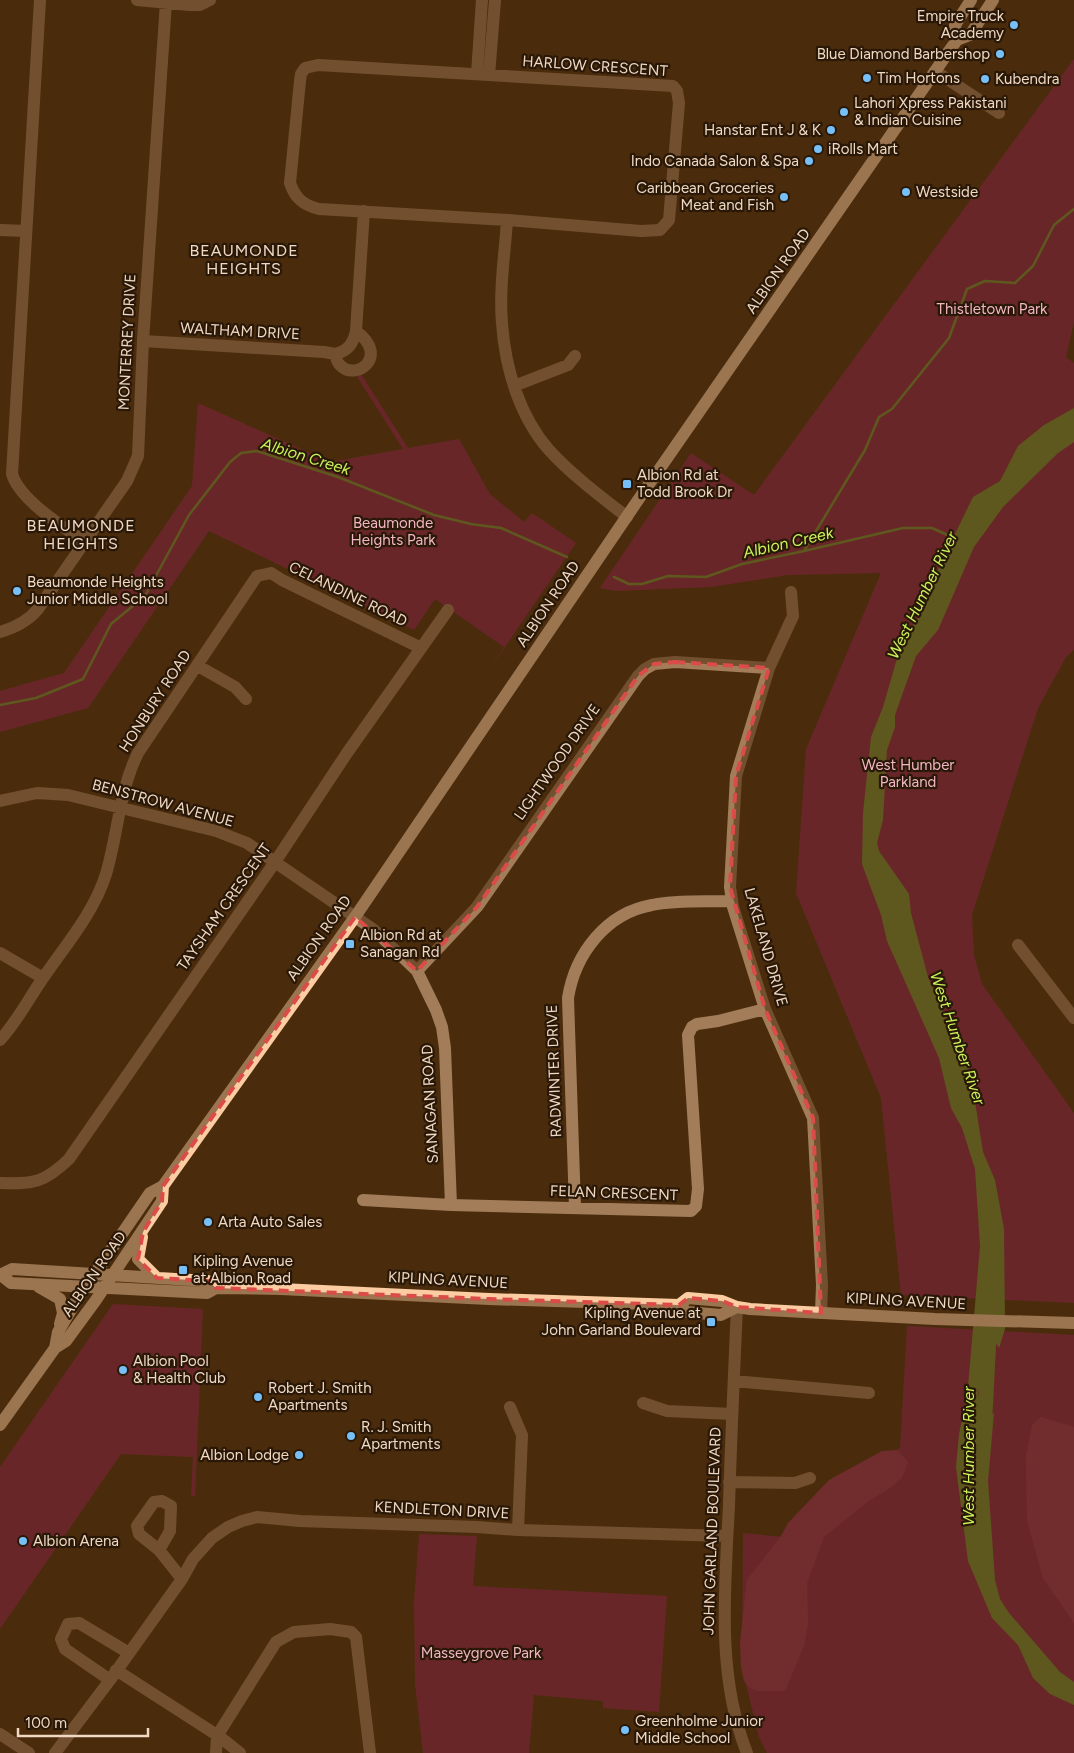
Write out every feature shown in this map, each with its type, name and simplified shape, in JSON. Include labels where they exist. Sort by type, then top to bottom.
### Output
[{"type":"main road","name":"ALBION ROAD","points":[[55,1348],[58,1332],[93,1274],[150,1193],[163,1186],[355,916],[627,517],[957,40],[970,35],[993,0]]},
{"type":"main road","name":"ALBION ROAD","points":[[957,40],[955,25],[969,2]]},
{"type":"main road","name":"ALBION ROAD","points":[[0,1425],[55,1348],[66,1341],[143,1232],[162,1201],[163,1186]]},
{"type":"main road","points":[[143,1232],[138,1259],[157,1278]]},
{"type":"main road","name":"KIPLING AVENUE","points":[[216,1288],[208,1281],[12,1269],[0,1275],[11,1283],[103,1289],[207,1293],[216,1288],[281,1289],[489,1299],[679,1305],[687,1312],[721,1315],[737,1308],[1074,1323]]},
{"type":"main road","points":[[35,1284],[60,1299],[63,1313],[58,1332]]},
{"type":"street","points":[[40,0],[12,474],[15,484],[25,497],[84,542]]},
{"type":"street","points":[[137,0],[200,5],[210,0]]},
{"type":"street","points":[[482,0],[483,75]]},
{"type":"street","points":[[483,75],[495,0]]},
{"type":"street","name":"MONTERREY DRIVE","points":[[0,632],[32,616],[127,481],[138,456],[143,341],[166,2]]},
{"type":"street","name":"HARLOW CRESCENT","points":[[318,65],[483,75],[673,86],[677,91],[678,97],[670,212],[668,220],[660,230],[641,231],[507,220],[318,209],[301,201],[293,192],[290,183],[292,179],[300,81],[301,74],[305,68],[318,65]]},
{"type":"street","points":[[936,71],[1000,113]]},
{"type":"street","points":[[356,331],[365,338],[370,346],[371,357],[366,366],[357,370],[348,370],[339,365],[335,354],[343,352],[353,343],[356,331],[364,211]]},
{"type":"street","points":[[507,220],[501,322],[514,386],[522,408],[537,434],[574,475],[627,517]]},
{"type":"street","points":[[0,230],[26,231]]},
{"type":"street","name":"WALTHAM DRIVE","points":[[143,341],[335,354]]},
{"type":"street","points":[[514,386],[568,365],[575,356]]},
{"type":"street","name":"CELANDINE ROAD","points":[[261,574],[271,573],[421,648]]},
{"type":"street","name":"HONBURY ROAD","points":[[0,1040],[88,912],[102,886],[125,785],[130,768],[138,753],[257,576],[261,574]]},
{"type":"street","name":"LAKELAND DRIVE","points":[[791,592],[794,616],[769,668],[736,776],[731,873],[732,901],[766,1009],[814,1118],[822,1285],[821,1313]]},
{"type":"street","name":"TAYSHAM CRESCENT","points":[[0,1183],[23,1184],[42,1180],[55,1172],[69,1159],[275,862],[347,753],[448,610]]},
{"type":"street","name":"LIGHTWOOD DRIVE","points":[[417,971],[477,907],[600,728],[645,669],[654,664],[675,662],[769,668]]},
{"type":"street","points":[[198,666],[235,687],[246,699]]},
{"type":"street","name":"BENSTROW AVENUE","points":[[0,801],[37,793],[68,795],[216,831],[247,843],[355,916]]},
{"type":"street","name":"RADWINTER DRIVE","points":[[575,1208],[568,998],[578,964],[584,953],[602,931],[630,911],[654,904],[732,901]]},
{"type":"street","name":"SANAGAN ROAD","points":[[355,916],[374,930],[417,971],[442,1026],[445,1048],[451,1205]]},
{"type":"street","points":[[1018,945],[1074,1018]]},
{"type":"street","points":[[0,953],[43,978]]},
{"type":"street","name":"FELAN CRESCENT","points":[[363,1200],[451,1205],[691,1211],[696,1206],[698,1189],[688,1036],[692,1027],[697,1024],[718,1021],[766,1009]]},
{"type":"street","name":"JOHN GARLAND BOULEVARD","points":[[737,1308],[727,1536],[725,1655],[731,1701],[736,1723],[747,1753]]},
{"type":"street","points":[[734,1381],[869,1393]]},
{"type":"street","points":[[643,1403],[667,1411],[732,1414]]},
{"type":"street","points":[[510,1407],[522,1435],[518,1530]]},
{"type":"street","points":[[730,1482],[796,1483],[810,1478]]},
{"type":"street","name":"KENDLETON DRIVE","points":[[56,1753],[182,1579],[194,1559],[212,1538],[228,1527],[258,1517],[300,1521],[518,1530],[727,1536]]},
{"type":"street","points":[[159,1550],[182,1579]]},
{"type":"street","points":[[129,1653],[79,1623],[68,1624],[61,1639],[65,1649],[217,1736],[240,1753]]},
{"type":"street","points":[[216,1753],[217,1736],[276,1642],[294,1632],[330,1629],[351,1632],[356,1637],[370,1753]]},
{"type":"street","points":[[0,1734],[29,1753]]},
{"type":"highlighted area","points":[[675,662],[769,668],[736,776],[730,887],[765,1009],[813,1118],[821,1313],[737,1307],[722,1301],[688,1298],[679,1305],[489,1299],[216,1288],[208,1281],[157,1278],[138,1259],[143,1232],[162,1201],[163,1186],[355,917],[417,971],[477,907],[638,676],[654,664]]},
{"type":"green space","name":"West Humber Parkland","points":[[1074,59],[1074,322],[1066,357],[1074,363],[1074,650],[1066,657],[1038,708],[972,915],[974,955],[982,984],[1074,1113],[1074,1303],[901,1295],[881,1098],[796,893],[806,749],[881,573],[788,575],[711,587],[615,591],[600,588],[691,453],[754,495]]},
{"type":"green space","name":"Beaumonde Heights Park","points":[[361,374],[408,448],[459,439],[490,494],[524,522],[532,513],[576,543],[485,676],[504,647],[435,599],[414,630],[209,531],[88,708],[0,732],[0,691],[64,673],[192,486],[198,403],[330,462],[403,449],[356,375]]},
{"type":"green space","name":"Albion Arena","points":[[113,1304],[203,1309],[195,1496],[191,1496],[193,1457],[121,1454],[0,1629],[0,1467]]},
{"type":"green space","points":[[907,1326],[1074,1335],[1074,1753],[767,1753],[759,1737],[742,1668],[743,1533],[783,1537],[832,1483],[900,1448]]},
{"type":"green space","name":"Masseygrove Park","points":[[419,1534],[477,1536],[473,1586],[667,1596],[659,1712],[603,1708],[603,1701],[534,1695],[529,1753],[423,1753],[415,1684],[414,1602]]},
{"type":"shaded area","points":[[1041,1417],[1074,1427],[1074,1623],[1043,1578],[1027,1520],[1026,1457],[1032,1425]]},
{"type":"shaded area","points":[[897,1450],[908,1462],[902,1478],[870,1500],[824,1537],[807,1583],[808,1624],[804,1646],[785,1691],[757,1691],[749,1687],[744,1681],[741,1667],[740,1643],[747,1580],[781,1536],[788,1523],[829,1480],[882,1451]]},
{"type":"water","points":[[1074,408],[1074,442],[1058,453],[1003,507],[974,547],[938,630],[916,656],[895,715],[895,727],[887,750],[883,820],[877,843],[879,851],[909,894],[911,913],[928,977],[946,1017],[963,1041],[968,1058],[983,1152],[995,1180],[1004,1229],[1005,1329],[999,1348],[990,1334],[985,1346],[978,1394],[982,1412],[989,1417],[994,1413],[988,1481],[995,1580],[1000,1599],[1009,1613],[1060,1672],[1074,1682],[1074,1705],[1050,1694],[1033,1678],[1018,1645],[992,1618],[968,1561],[956,1467],[959,1435],[968,1387],[980,1246],[975,1169],[962,1128],[951,1108],[939,1058],[887,941],[881,915],[862,864],[863,813],[871,737],[883,707],[896,662],[935,582],[938,569],[973,497],[1000,481],[1018,446],[1044,425]]},
{"type":"waterway","points":[[804,551],[865,450],[879,417],[892,409],[949,338],[967,289],[985,281],[1015,283],[1033,266],[1054,225],[1074,209]]},
{"type":"waterway","name":"Albion Creek","points":[[0,705],[36,698],[83,679],[111,624],[145,596],[189,515],[230,462],[241,453],[257,451],[338,477],[434,515],[471,524],[501,528],[567,557]]},
{"type":"waterway","name":"Albion Creek","points":[[614,577],[629,584],[642,584],[668,576],[706,577],[742,564],[903,528],[932,528],[954,538]]},
{"type":"waterway","name":"West Humber River","points":[[984,1433],[990,1316]]},
{"type":"place","name":"Empire Truck Academy","points":[[1014,25]]},
{"type":"place","name":"Blue Diamond Barbershop","points":[[1000,54]]},
{"type":"place","name":"Tim Hortons","points":[[867,78]]},
{"type":"place","name":"Kubendra","points":[[985,79]]},
{"type":"place","name":"Lahori Xpress Pakistani & Indian Cuisine","points":[[844,112]]},
{"type":"place","name":"Hanstar Ent J & K","points":[[831,130]]},
{"type":"place","name":"iRolls Mart","points":[[818,149]]},
{"type":"place","name":"Indo Canada Salon & Spa","points":[[809,161]]},
{"type":"place","name":"Westside","points":[[906,192]]},
{"type":"place","name":"Caribbean Groceries Meat and Fish","points":[[784,197]]},
{"type":"place","name":"Albion Rd at Todd Brook Dr","points":[[627,484]]},
{"type":"place","name":"Beaumonde Heights Junior Middle School","points":[[17,591]]},
{"type":"place","name":"Albion Rd at Sanagan Rd","points":[[350,944]]},
{"type":"place","name":"Arta Auto Sales","points":[[208,1222]]},
{"type":"place","name":"Kipling Avenue at Albion Road","points":[[183,1270]]},
{"type":"place","name":"Kipling Avenue at John Garland Boulevard","points":[[711,1322]]},
{"type":"place","name":"Albion Pool & Health Club","points":[[123,1370]]},
{"type":"place","name":"Robert J. Smith Apartments","points":[[258,1397]]},
{"type":"place","name":"R. J. Smith Apartments","points":[[351,1436]]},
{"type":"place","name":"Albion Lodge","points":[[299,1455]]},
{"type":"place","name":"Albion Arena","points":[[23,1541]]},
{"type":"place","name":"Greenholme Junior Middle School","points":[[625,1730]]},
{"type":"district","name":"BEAUMONDE HEIGHTS","points":[[244,259]]},
{"type":"district","name":"BEAUMONDE HEIGHTS","points":[[81,534]]},
{"type":"park label","name":"Thistletown Park","points":[[992,309]]}]
